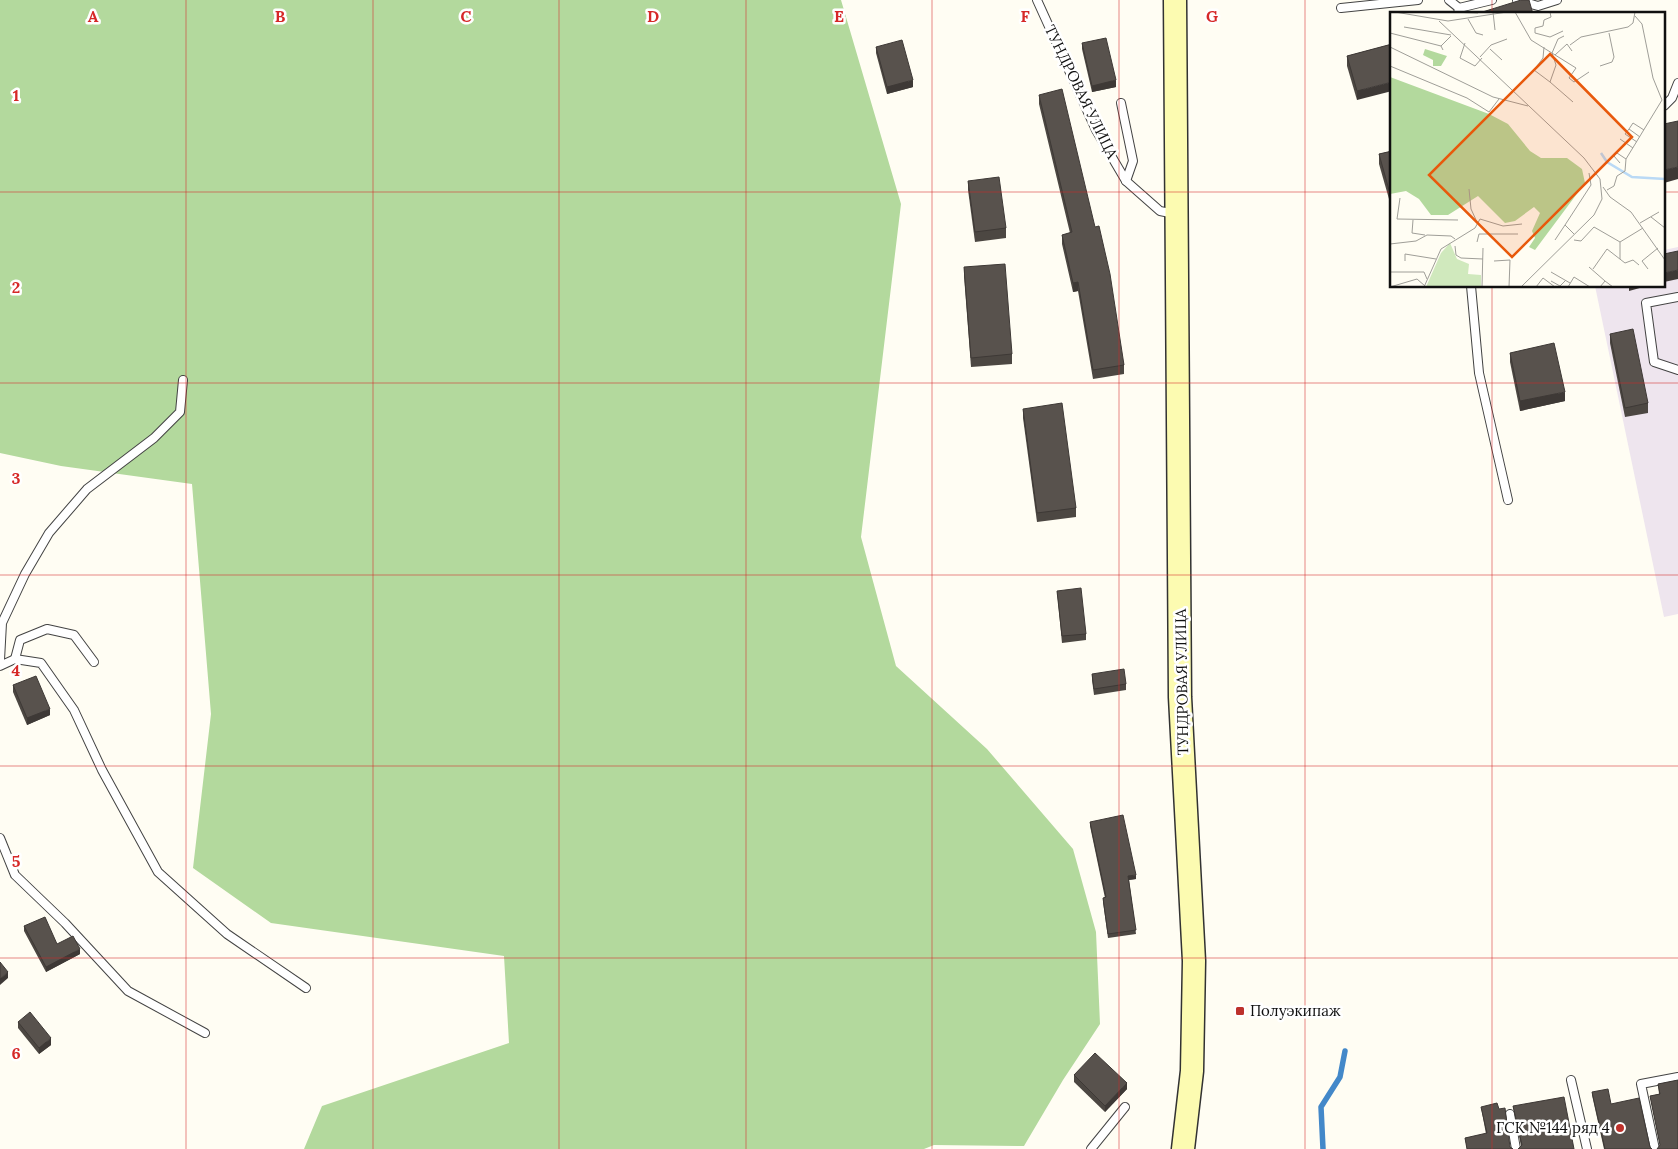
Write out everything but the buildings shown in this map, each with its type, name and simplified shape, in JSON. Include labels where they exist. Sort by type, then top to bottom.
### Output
[{"type":"main road","name":"ТУНДРОВАЯ УЛИЦА","points":[[1175,0],[1180,697],[1194,961],[1192,1071],[1182,1149]]},
{"type":"lane","name":"ТУНДРОВАЯ УЛИЦА","points":[[1037,0],[1096,130],[1126,182],[1160,211],[1176,215]]},
{"type":"lane","points":[[1341,8],[1418,0]]},
{"type":"lane","points":[[1449,0],[1459,11],[1492,0]]},
{"type":"lane","points":[[1517,0],[1538,6],[1557,0]]},
{"type":"lane","points":[[1666,104],[1672,98],[1678,83]]},
{"type":"lane","points":[[1121,104],[1133,161],[1126,182]]},
{"type":"lane","points":[[1471,288],[1478,373],[1508,500]]},
{"type":"lane","points":[[1678,297],[1646,303],[1654,362],[1678,370]]},
{"type":"lane","points":[[0,660],[2,623],[25,574],[48,533],[86,489],[154,438],[180,412],[183,380]]},
{"type":"lane","points":[[15,658],[20,640],[48,629],[74,634],[94,662]]},
{"type":"lane","points":[[0,666],[15,658],[41,663],[74,710],[102,770],[158,872],[227,934],[306,988]]},
{"type":"lane","points":[[0,838],[15,875],[65,923],[128,991],[205,1034]]},
{"type":"lane","points":[[1655,1149],[1641,1084],[1678,1077]]},
{"type":"lane","points":[[1571,1080],[1587,1149]]},
{"type":"lane","points":[[1091,1149],[1125,1107]]},
{"type":"lane","points":[[1510,1114],[1516,1149]]},
{"type":"shaded area","points":[[1678,247],[1678,614],[1664,617],[1595,288],[1666,288],[1666,250]]},
{"type":"green space","points":[[0,0],[841,0],[901,204],[861,537],[896,666],[987,749],[1073,849],[1096,932],[1100,1024],[1063,1080],[1024,1146],[934,1145],[924,1149],[304,1149],[322,1106],[509,1043],[504,956],[271,923],[193,868],[211,714],[192,484],[61,466],[0,453]]},
{"type":"waterway","points":[[1323,1149],[1321,1107],[1340,1077],[1345,1051]]},
{"type":"place","name":"Полуэкипаж","points":[[1240,1011]]},
{"type":"place","name":"ГСК №144 ряд 4","points":[[1620,1128]]}]
